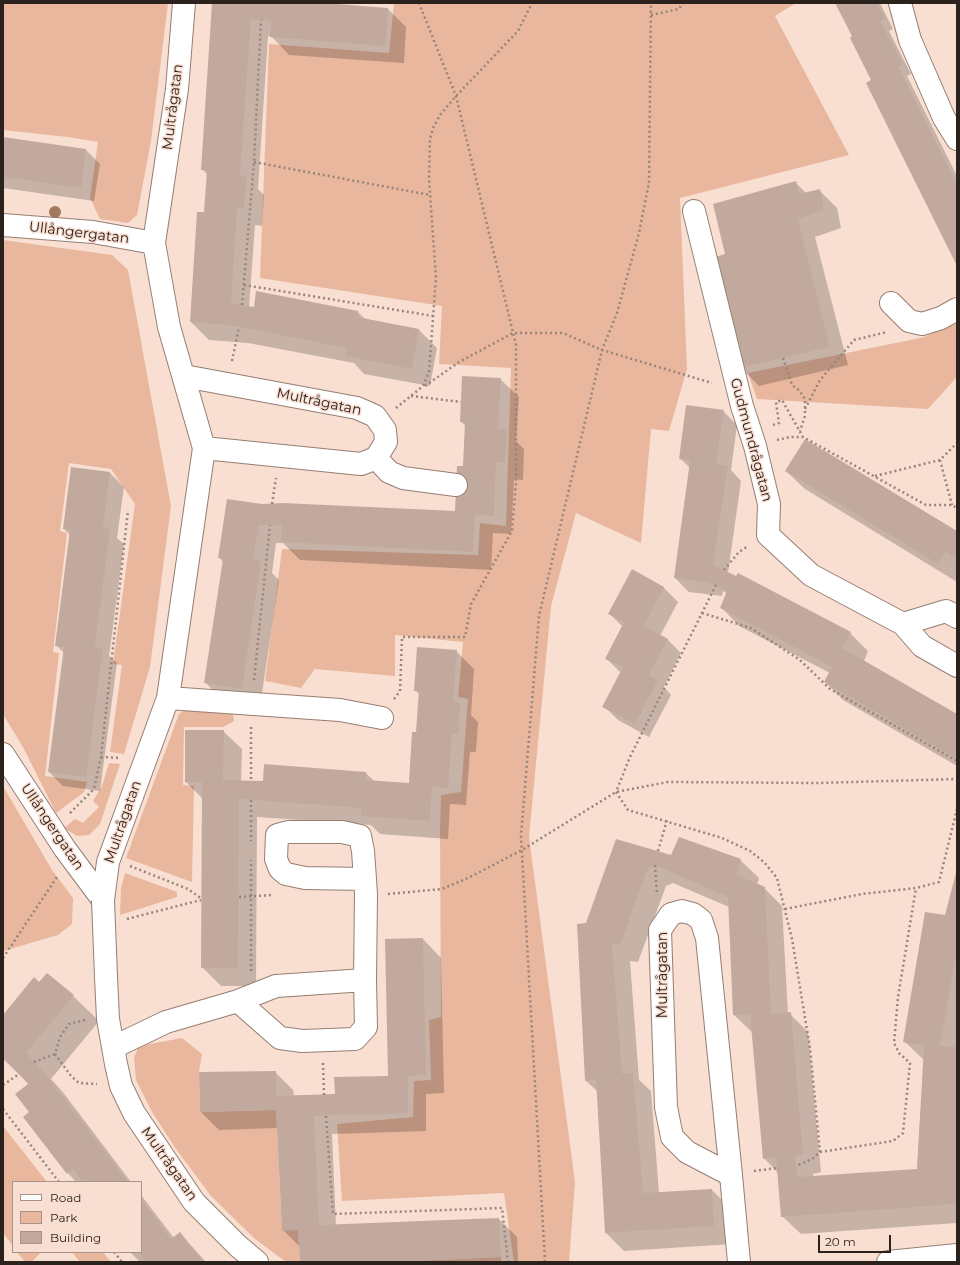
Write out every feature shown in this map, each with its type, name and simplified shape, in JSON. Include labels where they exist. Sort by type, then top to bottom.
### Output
[{"type":"street","name":"Multrågatan","points":[[184,3],[177,89],[154,243],[169,326],[204,448],[168,698],[110,857],[103,900],[108,1019],[121,1086],[134,1113],[194,1202],[238,1246],[258,1262]]},
{"type":"street","points":[[900,3],[910,40],[944,118],[957,139]]},
{"type":"street","name":"Gudmundrågatan","points":[[694,211],[738,390],[755,446],[769,504],[768,535]]},
{"type":"street","name":"Ullångergatan","points":[[3,225],[93,232],[154,243]]},
{"type":"street","points":[[891,304],[909,321],[922,324],[941,318],[957,309]]},
{"type":"street","name":"Multrågatan","points":[[184,376],[357,408],[375,416],[385,430],[386,442],[376,458]]},
{"type":"street","points":[[204,448],[361,464],[376,458],[389,472],[403,478],[456,485]]},
{"type":"street","points":[[768,535],[811,575],[903,624],[922,646],[957,666]]},
{"type":"street","points":[[903,624],[946,611],[957,617]]},
{"type":"street","points":[[168,698],[340,710],[382,718]]},
{"type":"street","name":"Ullångergatan","points":[[3,754],[71,857],[103,900]]},
{"type":"street","points":[[244,998],[280,1038],[302,1041],[355,1040],[366,1027],[365,879]]},
{"type":"street","name":"Multrågatan","points":[[732,1175],[687,1152],[672,1136],[666,1107],[660,930],[669,916],[682,911],[693,914],[701,920],[707,938],[732,1175],[739,1262]]},
{"type":"street","points":[[114,1047],[166,1022],[244,998],[276,986],[365,980]]},
{"type":"street","points":[[888,1262],[957,1255]]},
{"type":"path","points":[[382,718],[400,691],[402,637],[465,637],[471,604],[512,531],[516,482],[516,345],[456,96],[419,3]]},
{"type":"path","points":[[423,386],[429,372],[436,278],[430,195],[430,139],[440,115],[456,96],[518,31],[532,3]]},
{"type":"path","points":[[545,1262],[520,836],[539,616],[602,350],[617,313],[639,233],[649,183],[651,135],[651,3]]},
{"type":"path","points":[[650,15],[679,9],[683,3]]},
{"type":"path","points":[[242,305],[254,162],[261,20]]},
{"type":"path","points":[[254,162],[430,195]]},
{"type":"path","points":[[244,285],[433,316]]},
{"type":"path","points":[[804,409],[820,380],[854,340],[922,324]]},
{"type":"path","points":[[227,383],[239,327]]},
{"type":"path","points":[[380,422],[423,386],[458,362],[513,333],[563,333],[602,350],[738,390]]},
{"type":"path","points":[[783,358],[792,385],[799,390],[805,399],[805,416],[800,432]]},
{"type":"path","points":[[411,396],[461,402]]},
{"type":"path","points":[[769,420],[772,426],[779,423],[776,402],[782,400],[803,437]]},
{"type":"path","points":[[790,437],[803,437],[926,505],[952,505],[957,508]]},
{"type":"path","points":[[874,476],[940,460],[957,444]]},
{"type":"path","points":[[940,460],[952,505]]},
{"type":"path","points":[[51,827],[75,810],[94,789],[101,757],[128,510]]},
{"type":"path","points":[[251,781],[251,704],[270,525]]},
{"type":"path","points":[[724,570],[738,552],[768,535]]},
{"type":"path","points":[[616,792],[630,757],[716,586]]},
{"type":"path","points":[[702,612],[751,628],[800,660],[830,689],[957,761]]},
{"type":"path","points":[[385,894],[442,889],[470,877],[522,850],[616,792],[668,782],[818,783],[957,779]]},
{"type":"path","points":[[616,792],[628,810],[656,819],[667,820],[722,838],[750,851],[764,862],[777,878],[792,939],[810,1048],[820,1152]]},
{"type":"path","points":[[785,910],[862,894],[916,888],[939,882],[957,809]]},
{"type":"path","points":[[658,851],[667,820]]},
{"type":"path","points":[[3,958],[71,857]]},
{"type":"path","points":[[110,857],[188,889],[202,900],[126,920]]},
{"type":"path","points":[[655,865],[655,889],[660,902],[669,916]]},
{"type":"path","points":[[796,1166],[812,1159],[820,1152],[893,1141],[903,1134],[910,1063],[898,1053],[894,1043],[898,997],[916,888]]},
{"type":"path","points":[[244,998],[250,895]]},
{"type":"path","points":[[55,1054],[60,1037],[69,1024],[85,1020],[108,1019]]},
{"type":"path","points":[[323,1041],[324,1095]]},
{"type":"path","points":[[34,1062],[55,1054]]},
{"type":"path","points":[[55,1054],[71,1076],[79,1083],[121,1086]]},
{"type":"path","points":[[3,1085],[20,1074]]},
{"type":"path","points":[[3,1110],[58,1181]]},
{"type":"path","points":[[326,1116],[333,1214],[502,1208],[508,1262]]},
{"type":"path","points":[[115,1253],[122,1262]]},
{"type":"green space","points":[[3,3],[168,3],[151,141],[137,215],[128,223],[100,219],[90,198],[98,142],[68,137],[3,130]]},
{"type":"green space","points":[[394,3],[796,3],[775,16],[849,155],[680,198],[687,369],[669,431],[651,429],[641,543],[576,513],[551,606],[529,837],[575,1182],[569,1262],[514,1262],[504,1193],[342,1201],[337,1124],[413,1117],[414,1081],[431,1080],[429,1020],[441,1017],[441,795],[461,792],[468,699],[458,697],[463,642],[395,635],[395,676],[315,669],[301,688],[265,681],[282,549],[478,555],[480,523],[506,526],[511,368],[439,364],[442,306],[260,278],[269,44],[389,53]]},
{"type":"green space","points":[[3,240],[112,255],[128,270],[171,506],[150,667],[124,754],[110,752],[122,665],[113,664],[135,504],[111,469],[69,463],[60,531],[67,533],[53,652],[59,653],[45,776],[87,782],[84,792],[56,813],[24,749],[3,714]]},
{"type":"green space","points":[[957,318],[957,377],[928,409],[757,399],[748,373],[925,337]]},
{"type":"green space","points":[[187,708],[233,714],[234,721],[223,727],[184,727],[183,785],[194,786],[192,882],[126,858],[179,714]]},
{"type":"green space","points":[[109,763],[120,764],[100,824],[89,835],[77,836],[64,828],[75,819],[83,823],[99,807],[93,801],[102,786]]},
{"type":"green space","points":[[3,786],[52,870],[73,898],[72,924],[58,935],[3,951]]},
{"type":"green space","points":[[125,873],[177,892],[177,897],[120,915],[121,888]]},
{"type":"green space","points":[[182,1038],[202,1054],[199,1072],[200,1112],[276,1110],[282,1230],[298,1230],[300,1262],[286,1262],[255,1239],[211,1196],[176,1149],[152,1112],[136,1080],[134,1057],[139,1046]]},
{"type":"green space","points":[[3,1126],[46,1181],[12,1181],[12,1245],[3,1233]]},
{"type":"green space","points":[[18,1253],[40,1253],[32,1262],[25,1262]]},
{"type":"green space","points":[[73,1253],[104,1253],[111,1262],[80,1262]]},
{"type":"green space","points":[[501,1257],[501,1262],[393,1262]]},
{"type":"building","points":[[212,3],[325,3],[388,8],[386,46],[270,37],[271,21],[251,19],[240,175],[247,176],[244,208],[237,207],[231,303],[254,307],[256,291],[358,311],[357,317],[419,329],[412,369],[345,356],[346,348],[229,325],[190,322],[197,212],[204,212],[207,170],[201,170]]},
{"type":"building","points":[[835,3],[877,3],[885,19],[880,21],[903,64],[898,67],[957,184],[957,266],[866,83],[871,80],[850,38],[852,36]]},
{"type":"building","points":[[3,137],[86,149],[81,188],[3,177]]},
{"type":"building","points":[[796,181],[799,194],[820,189],[824,210],[798,219],[830,347],[740,368],[712,258],[725,254],[713,204]]},
{"type":"building","points":[[462,376],[501,378],[498,429],[507,430],[505,462],[496,462],[494,516],[475,515],[473,552],[281,542],[282,525],[259,525],[253,560],[261,561],[242,689],[204,683],[223,559],[218,558],[227,499],[262,504],[283,503],[455,511],[457,466],[463,466],[465,422],[460,422]]},
{"type":"building","points":[[686,405],[724,410],[716,464],[728,466],[713,565],[736,576],[738,573],[851,632],[842,648],[957,714],[957,759],[824,682],[832,667],[720,608],[727,591],[708,583],[674,578],[690,461],[679,459]]},
{"type":"building","points":[[805,439],[957,531],[957,559],[946,552],[938,564],[785,471]]},
{"type":"building","points":[[71,467],[110,472],[103,528],[110,529],[95,647],[103,648],[86,777],[48,772],[64,647],[55,646],[70,530],[63,529]]},
{"type":"building","points":[[632,569],[664,587],[644,626],[668,639],[649,675],[658,680],[635,724],[602,707],[623,667],[605,659],[624,622],[608,614]]},
{"type":"building","points":[[417,647],[457,650],[453,702],[460,703],[458,734],[452,734],[448,788],[432,787],[430,821],[361,816],[361,808],[239,799],[238,968],[201,968],[202,782],[185,782],[185,730],[224,730],[223,780],[263,781],[264,764],[366,772],[366,780],[409,783],[412,732],[416,732],[419,691],[414,691]]},
{"type":"building","points":[[679,837],[741,859],[737,875],[765,887],[771,1015],[791,1012],[803,1154],[795,1156],[797,1177],[917,1169],[924,1046],[903,1042],[925,912],[945,915],[957,869],[957,949],[940,1046],[957,1047],[957,1204],[781,1217],[776,1157],[763,1159],[750,1014],[733,1015],[728,897],[655,865],[648,868],[620,945],[612,943],[622,1074],[633,1072],[643,1193],[712,1189],[714,1226],[605,1233],[596,1079],[585,1081],[577,924],[586,923],[616,839],[671,855]]},
{"type":"building","points":[[423,938],[426,1075],[408,1076],[408,1113],[314,1116],[319,1225],[499,1218],[501,1257],[393,1262],[300,1262],[298,1230],[282,1231],[276,1110],[200,1112],[199,1072],[276,1071],[276,1096],[335,1094],[334,1077],[388,1076],[385,939]]},
{"type":"building","points":[[47,973],[74,995],[26,1053],[44,1072],[127,1181],[82,1181],[73,1169],[67,1174],[23,1117],[29,1112],[15,1094],[28,1084],[3,1058],[3,1015],[34,977],[39,982]]},
{"type":"building","points":[[142,1200],[171,1239],[180,1232],[203,1262],[146,1262],[140,1253],[142,1253]]}]
